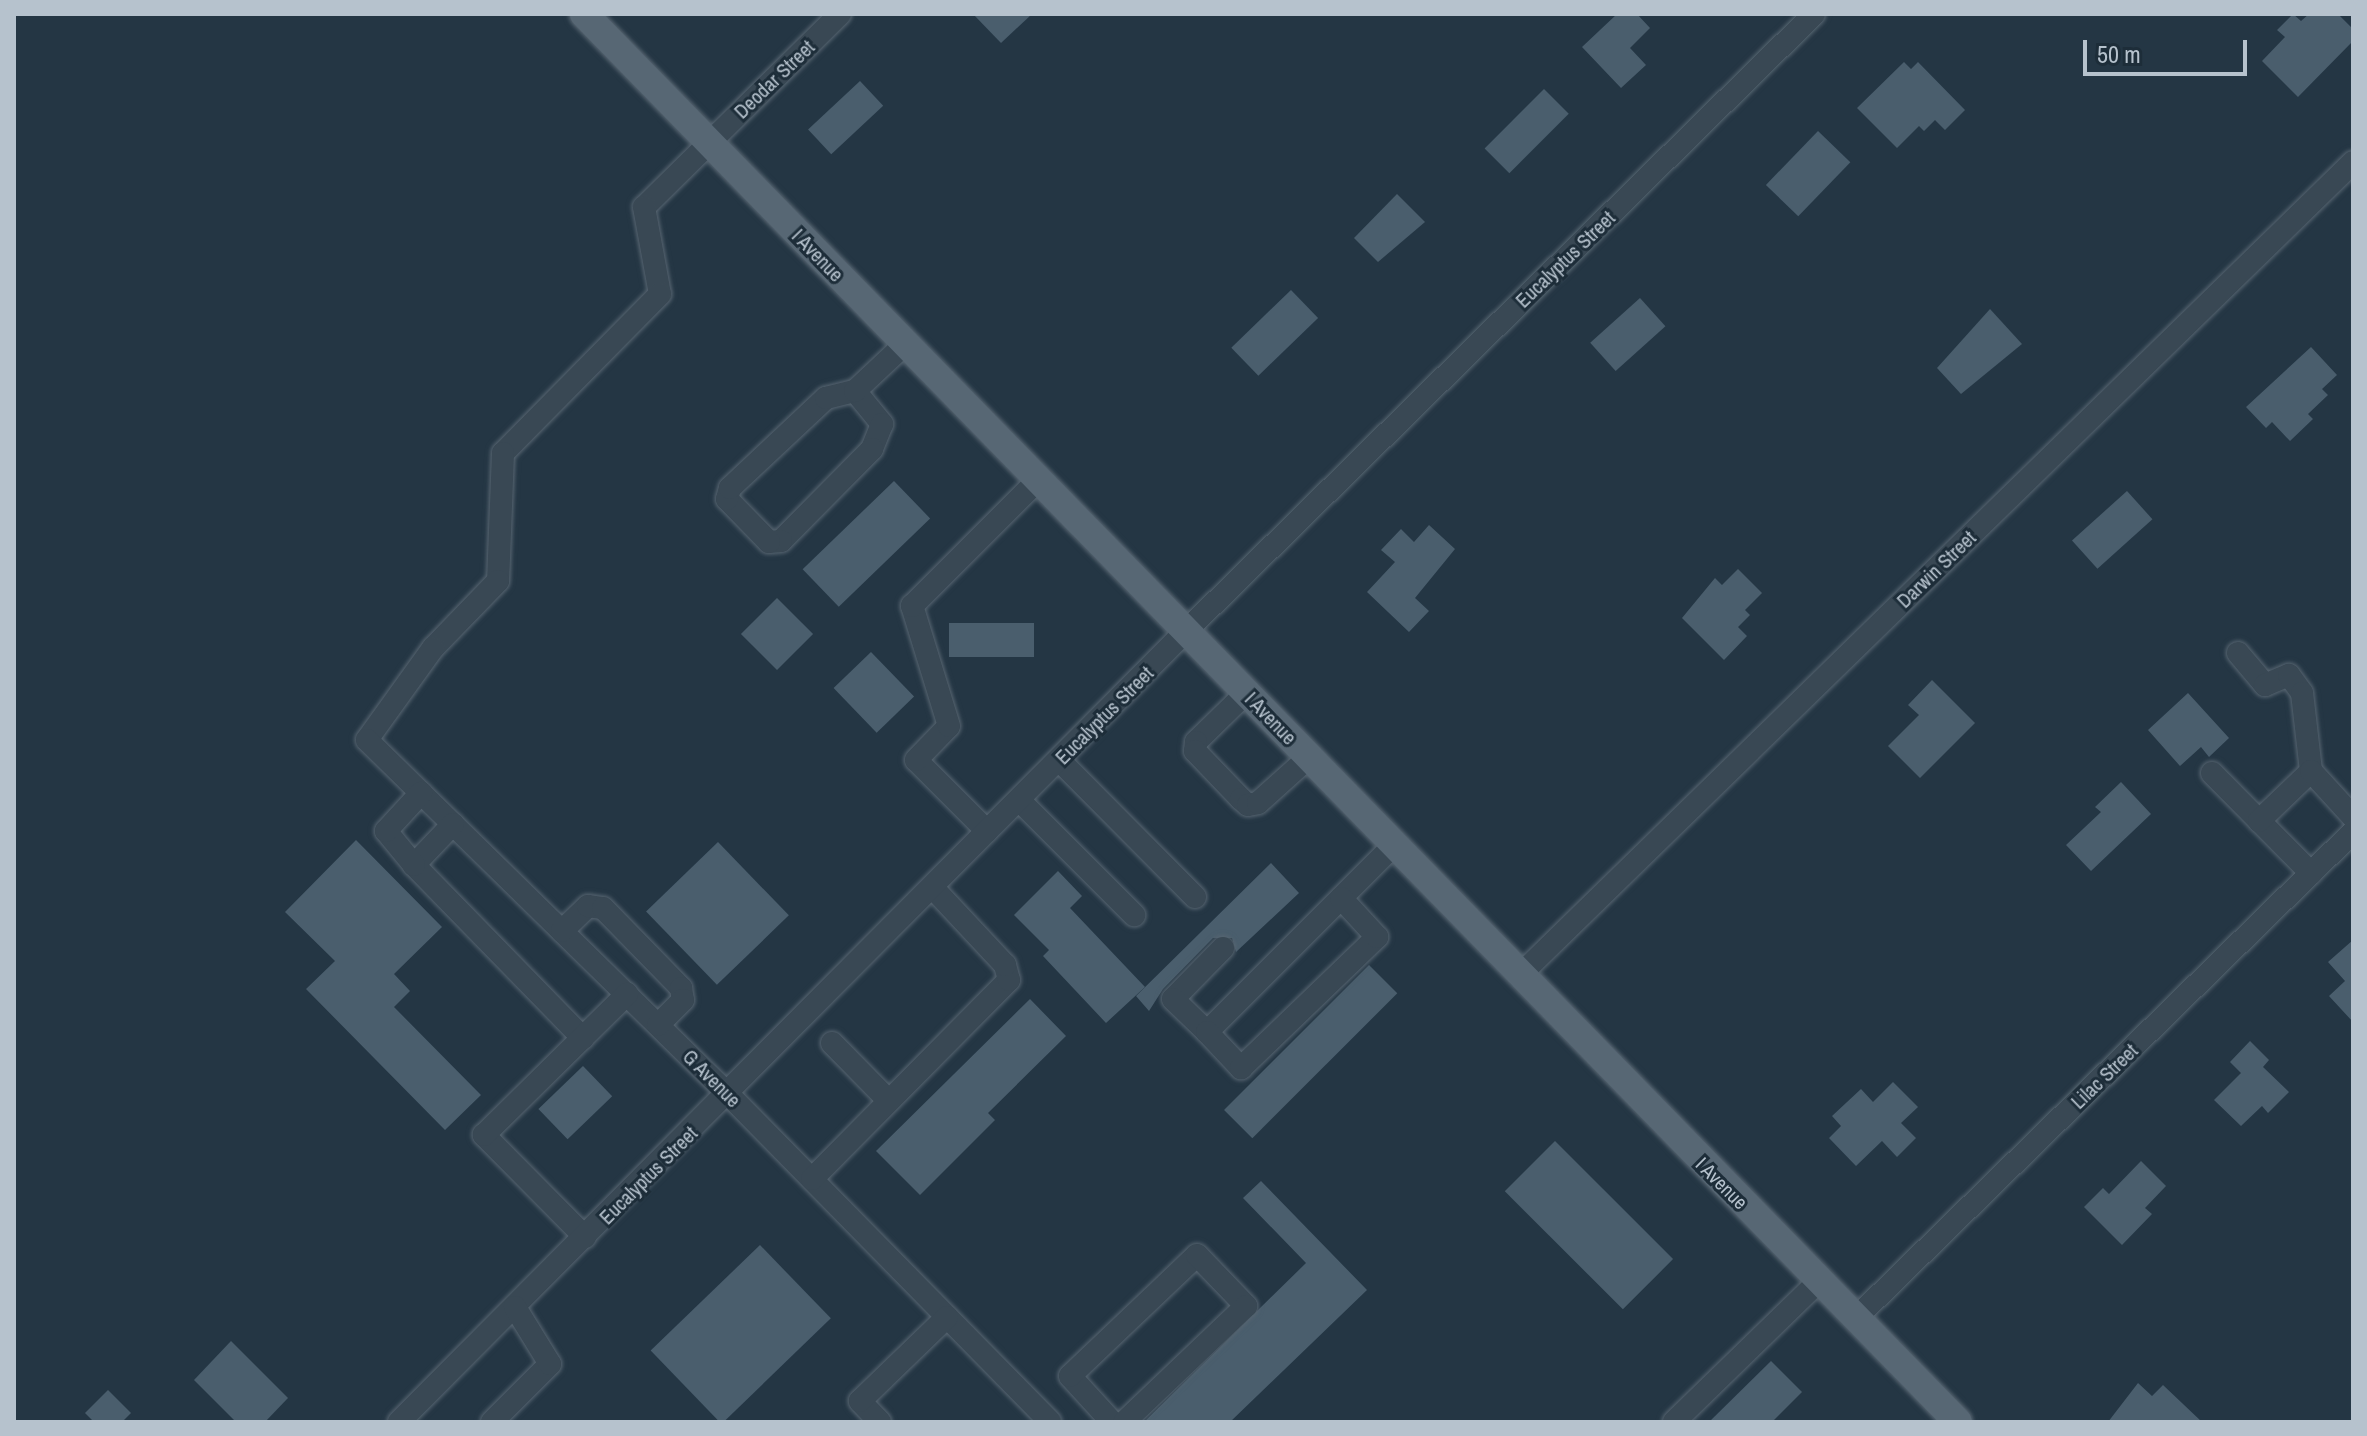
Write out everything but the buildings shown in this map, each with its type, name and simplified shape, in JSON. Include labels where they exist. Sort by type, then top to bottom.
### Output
[{"type":"main road","name":"I Avenue","points":[[584,14],[1519,976],[1958,1422]]},
{"type":"street","name":"Deodar Street","points":[[367,740],[433,648],[498,581],[503,453],[660,294],[644,207],[840,14]]},
{"type":"street","name":"Eucalyptus Street","points":[[399,1422],[729,1095],[1186,631],[1814,14]]},
{"type":"street","name":"Darwin Street","points":[[1519,976],[2353,162]]},
{"type":"street","points":[[855,391],[882,424],[872,449],[781,541],[769,542],[727,499],[730,488],[826,398],[855,391],[905,344]]},
{"type":"street","points":[[987,831],[916,760],[949,726],[912,606],[1038,480]]},
{"type":"street","points":[[2238,653],[2265,685],[2289,675],[2302,693],[2311,771],[2353,817]]},
{"type":"street","points":[[1246,693],[1196,742],[1195,751],[1210,767],[1248,805],[1258,803],[1309,757]]},
{"type":"street","name":"G Avenue","points":[[367,740],[729,1095],[1050,1422]]},
{"type":"street","points":[[1059,760],[1195,897]]},
{"type":"street","points":[[2259,821],[2311,771]]},
{"type":"street","points":[[2212,773],[2311,873]]},
{"type":"street","points":[[421,793],[386,831],[414,865],[583,1038]]},
{"type":"street","points":[[1019,800],[1134,915]]},
{"type":"street","points":[[414,865],[453,824]]},
{"type":"street","name":"Lilac Street","points":[[1855,1319],[2353,832]]},
{"type":"street","points":[[1207,1032],[1393,846]]},
{"type":"street","points":[[812,1179],[1009,980],[1005,965],[933,888]]},
{"type":"street","points":[[1223,948],[1173,999],[1241,1068],[1377,937],[1341,898]]},
{"type":"street","points":[[562,931],[588,906],[603,908],[681,988],[683,1000],[658,1025]]},
{"type":"street","points":[[585,1237],[484,1135],[627,994]]},
{"type":"street","points":[[832,1043],[889,1101]]},
{"type":"street","points":[[1112,1422],[1070,1376],[1197,1255],[1246,1306],[1124,1422]]},
{"type":"street","points":[[1674,1422],[1819,1281]]},
{"type":"street","points":[[492,1422],[550,1364],[515,1307]]},
{"type":"street","points":[[869,1418],[860,1401],[947,1317]]}]
